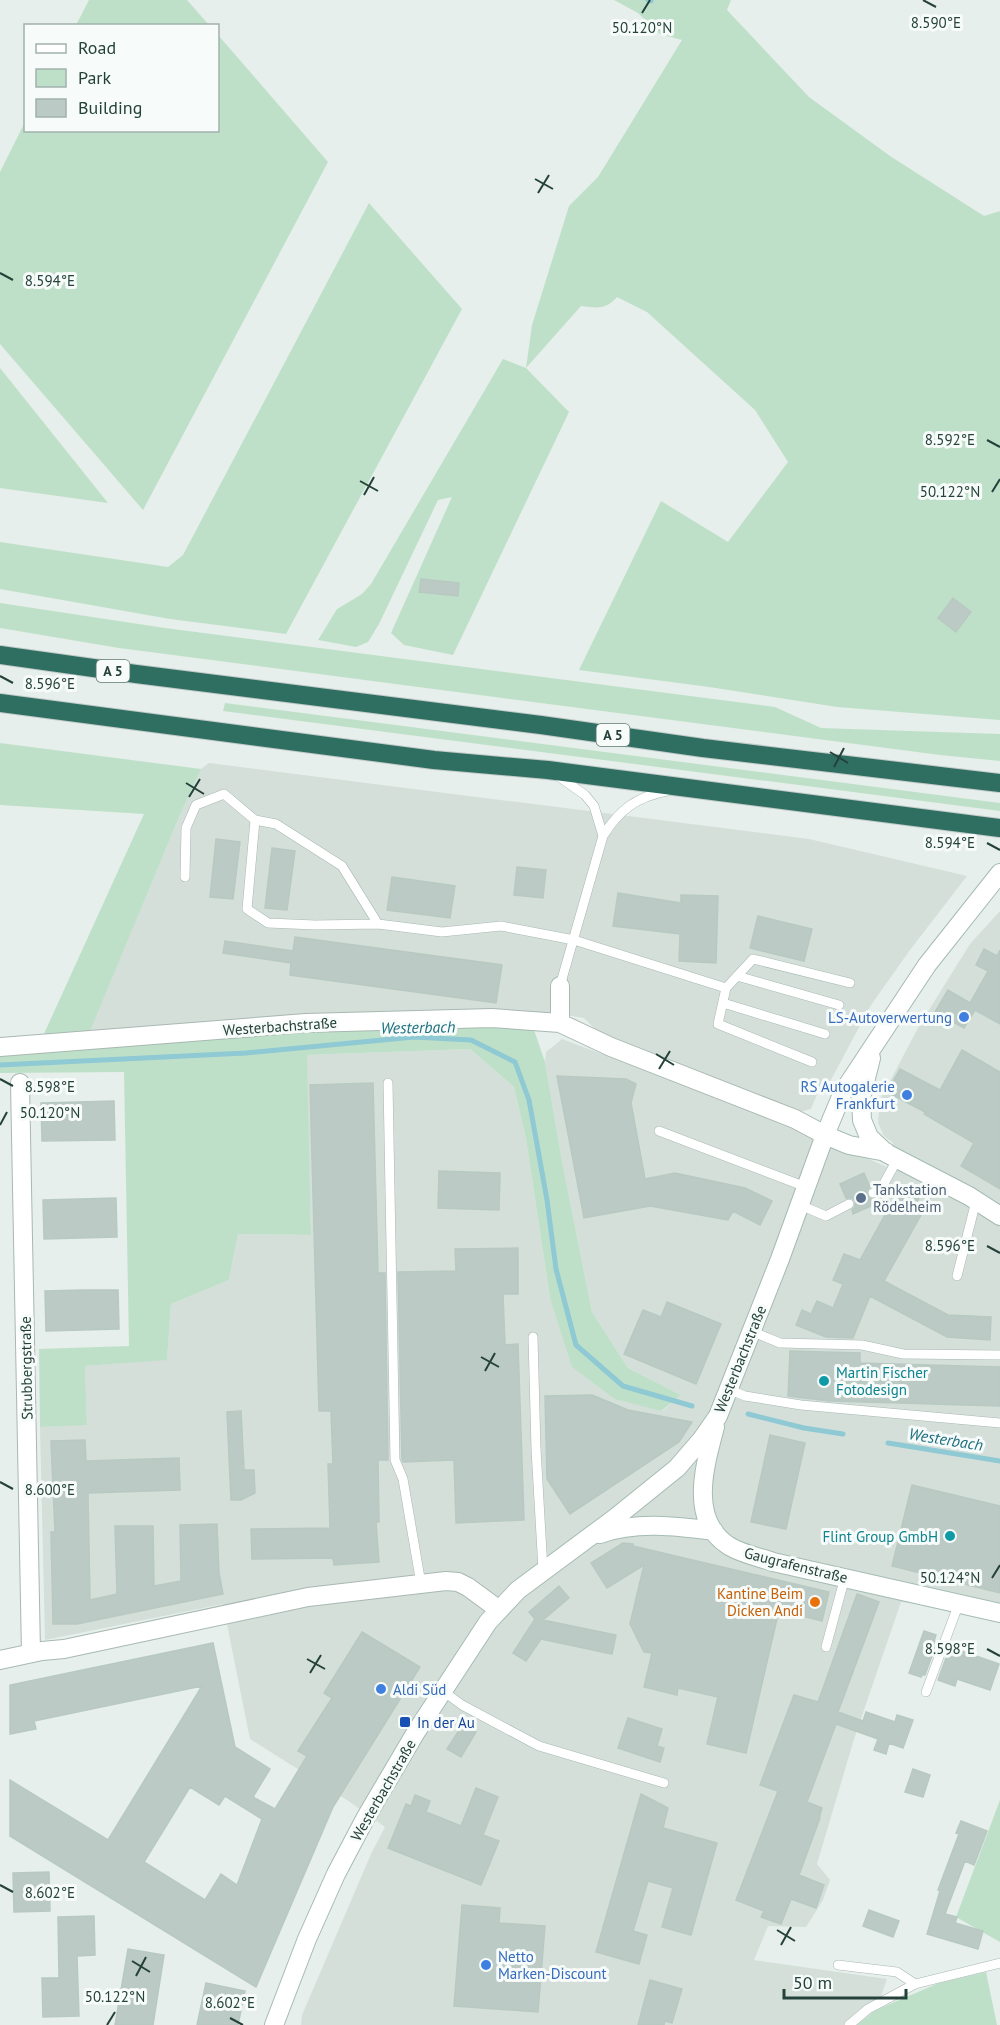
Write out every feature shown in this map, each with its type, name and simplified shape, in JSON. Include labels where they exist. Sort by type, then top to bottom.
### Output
[{"type":"highway","name":"A 5","points":[[0,655],[704,748],[1000,783]]},
{"type":"highway","points":[[0,703],[434,760],[548,770],[1000,828]]},
{"type":"street","name":"Westerbachstraße","points":[[274,2025],[307,1939],[341,1865],[379,1792],[476,1639],[498,1609],[518,1590],[648,1493],[676,1468],[702,1439],[718,1416],[843,1092],[927,965],[998,875]]},
{"type":"street","points":[[560,986],[560,1023]]},
{"type":"street","name":"Westerbachstraße","points":[[0,1047],[306,1023],[492,1018],[560,1023],[611,1047],[795,1119],[825,1135]]},
{"type":"street","points":[[874,1047],[861,1098],[862,1120],[869,1137],[892,1155],[1000,1216]]},
{"type":"street","name":"Strubbergstraße","points":[[20,1083],[31,1653]]},
{"type":"street","points":[[825,1135],[849,1145],[892,1155]]},
{"type":"street","points":[[714,1532],[707,1520],[702,1497],[707,1462],[718,1416]]},
{"type":"street","name":"Westerbachstraße","points":[[590,1537],[629,1527],[678,1527],[714,1532]]},
{"type":"street","name":"Gaugrafenstraße","points":[[714,1532],[728,1546],[773,1562],[1000,1613]]},
{"type":"street","points":[[0,1660],[64,1649],[308,1597],[446,1581],[458,1582],[498,1609]]},
{"type":"lane","points":[[548,770],[585,795],[594,806],[603,836]]},
{"type":"lane","points":[[560,986],[603,836],[614,819],[633,802],[652,794],[683,788]]},
{"type":"lane","points":[[185,877],[186,828],[196,805],[224,794],[255,820],[276,824],[342,866],[378,924]]},
{"type":"lane","points":[[255,820],[247,909],[267,923],[378,924],[442,932],[501,926],[574,940],[726,988]]},
{"type":"lane","points":[[812,1062],[718,1024],[726,988],[753,959],[850,982]]},
{"type":"lane","points":[[737,976],[839,1005]]},
{"type":"lane","points":[[723,1003],[825,1034]]},
{"type":"lane","points":[[388,1083],[395,1460],[403,1479],[421,1584]]},
{"type":"lane","points":[[659,1131],[806,1187]]},
{"type":"lane","points":[[873,1193],[881,1189],[892,1155]]},
{"type":"lane","points":[[957,1276],[976,1201]]},
{"type":"lane","points":[[800,1205],[826,1216],[849,1204]]},
{"type":"lane","points":[[751,1331],[780,1343],[862,1345],[903,1354],[1000,1356]]},
{"type":"lane","points":[[533,1337],[536,1449],[543,1570]]},
{"type":"lane","points":[[728,1389],[745,1396],[801,1405],[1000,1423]]},
{"type":"lane","points":[[826,1647],[845,1578]]},
{"type":"lane","points":[[926,1692],[959,1604]]},
{"type":"lane","points":[[443,1691],[462,1705],[539,1746],[664,1783]]},
{"type":"lane","points":[[849,2025],[868,2009],[915,1984],[1000,1963]]},
{"type":"lane","points":[[838,1965],[897,1972],[915,1984]]},
{"type":"shaded area","points":[[209,763],[809,839],[967,876],[871,1005],[826,1089],[818,1092],[811,1109],[800,1112],[598,1032],[584,1018],[548,1012],[89,1032],[180,815],[201,769]]},
{"type":"shaded area","points":[[1000,911],[1000,1614],[901,1602],[854,1739],[817,1864],[830,1880],[823,1900],[806,1927],[768,1926],[754,1960],[887,1979],[876,2010],[857,2025],[301,2025],[302,2015],[371,1854],[385,1827],[350,1802],[250,1739],[223,1604],[45,1640],[40,1427],[87,1424],[85,1366],[167,1359],[171,1304],[229,1280],[238,1234],[311,1235],[306,1055],[470,1049],[514,1087],[526,1139],[550,1298],[662,1411],[681,1395],[628,1368],[592,1312],[562,1161],[545,1062],[546,1052],[562,1039],[793,1126],[887,1167],[893,1143],[884,1136],[878,1123],[880,1100],[919,1026],[970,944]]},
{"type":"green space","points":[[89,0],[187,0],[208,24],[77,24]]},
{"type":"green space","points":[[614,0],[731,0],[727,10],[809,97],[890,156],[984,216],[1000,211],[1000,720],[837,707],[579,670],[661,501],[728,542],[788,462],[755,410],[647,312],[617,297],[605,306],[581,306],[526,368],[532,325],[569,206],[598,177],[682,40],[660,34],[638,13]]},
{"type":"green space","points":[[219,36],[328,162],[143,510],[0,344],[0,172],[24,124],[24,132],[219,132]]},
{"type":"green space","points":[[369,203],[462,309],[286,634],[170,619],[0,589],[0,542],[168,567],[183,555]]},
{"type":"green space","points":[[503,359],[526,368],[569,412],[453,655],[404,645],[391,633],[452,497],[438,500],[379,624],[368,642],[356,647],[318,640],[337,609],[362,594],[371,584]]},
{"type":"green space","points":[[0,368],[108,503],[0,488]]},
{"type":"green space","points":[[0,603],[165,628],[775,707],[821,728],[1000,734],[1000,761],[119,648],[0,628]]},
{"type":"green space","points":[[225,703],[1000,803],[1000,811],[223,711]]},
{"type":"green space","points":[[0,743],[201,769],[90,1031],[532,1024],[545,1062],[592,1312],[628,1368],[681,1395],[661,1411],[615,1399],[572,1367],[550,1298],[526,1139],[514,1087],[470,1049],[307,1055],[311,1235],[238,1234],[229,1280],[171,1304],[167,1360],[85,1366],[87,1425],[40,1427],[39,1349],[129,1346],[124,1072],[0,1073],[0,1039],[43,1036],[144,814],[0,805]]},
{"type":"green space","points":[[1000,1800],[1000,1942],[956,1917]]},
{"type":"green space","points":[[986,1972],[997,2025],[857,2025],[876,2010],[939,1983]]},
{"type":"building","points":[[421,579],[459,583],[458,596],[419,592]]},
{"type":"building","points":[[953,598],[971,612],[956,632],[938,618]]},
{"type":"building","points":[[216,839],[240,842],[233,899],[210,897]]},
{"type":"building","points":[[272,848],[295,851],[287,910],[265,908]]},
{"type":"building","points":[[517,867],[546,870],[543,898],[514,895]]},
{"type":"building","points":[[392,877],[455,886],[450,918],[387,910]]},
{"type":"building","points":[[618,893],[681,903],[681,895],[718,896],[716,963],[679,961],[680,934],[613,926]]},
{"type":"building","points":[[758,916],[812,929],[804,961],[750,948]]},
{"type":"building","points":[[295,937],[502,965],[496,1003],[290,975],[291,963],[223,953],[225,941],[293,951]]},
{"type":"building","points":[[984,949],[997,956],[1000,950],[1000,1024],[975,1010],[964,1028],[935,1012],[948,990],[970,1003],[988,971],[976,965]]},
{"type":"building","points":[[962,1050],[1000,1072],[1000,1189],[961,1166],[974,1143],[924,1114],[925,1112],[887,1092],[900,1069],[940,1090]]},
{"type":"building","points":[[557,1076],[626,1079],[636,1084],[631,1103],[645,1179],[675,1173],[745,1188],[772,1201],[760,1225],[733,1211],[728,1220],[650,1206],[584,1218]]},
{"type":"building","points":[[373,1083],[378,1273],[385,1273],[388,1460],[378,1460],[379,1522],[376,1522],[379,1562],[334,1565],[333,1558],[252,1559],[251,1529],[330,1528],[328,1464],[333,1464],[331,1411],[319,1411],[310,1085]]},
{"type":"building","points":[[114,1101],[115,1140],[42,1141],[41,1103]]},
{"type":"building","points":[[439,1171],[500,1173],[499,1210],[438,1208]]},
{"type":"building","name":"Tankstation Rödelheim","points":[[864,1173],[870,1187],[867,1195],[870,1199],[876,1199],[878,1203],[853,1214],[855,1201],[852,1198],[846,1198],[840,1184]]},
{"type":"building","points":[[901,1186],[920,1196],[913,1210],[921,1215],[884,1281],[948,1315],[991,1317],[990,1340],[947,1337],[870,1296],[853,1338],[826,1337],[796,1325],[802,1310],[811,1314],[817,1301],[833,1308],[843,1284],[833,1280],[844,1254],[860,1260]]},
{"type":"building","points":[[116,1198],[117,1237],[44,1239],[43,1200]]},
{"type":"building","points":[[518,1248],[518,1294],[503,1294],[505,1345],[518,1344],[524,1520],[456,1523],[454,1460],[403,1462],[402,1459],[398,1272],[456,1271],[455,1249]]},
{"type":"building","points":[[118,1290],[119,1329],[46,1331],[45,1291]]},
{"type":"building","points":[[667,1302],[721,1324],[696,1384],[624,1354],[643,1310],[661,1317]]},
{"type":"building","points":[[790,1351],[860,1353],[860,1363],[1000,1367],[1000,1406],[830,1401],[788,1396]]},
{"type":"building","points":[[592,1395],[628,1410],[692,1422],[679,1442],[570,1514],[547,1479],[545,1396]]},
{"type":"building","points":[[241,1411],[244,1470],[254,1470],[255,1493],[241,1500],[231,1500],[227,1412]]},
{"type":"building","name":"Flint Group GmbH","points":[[770,1435],[805,1443],[786,1529],[751,1522]]},
{"type":"building","points":[[85,1440],[86,1461],[179,1458],[180,1490],[88,1493],[90,1600],[117,1594],[115,1526],[153,1526],[154,1586],[181,1581],[180,1525],[217,1524],[219,1573],[223,1594],[77,1624],[53,1624],[51,1532],[55,1532],[51,1441]]},
{"type":"building","name":"Flint Group GmbH","points":[[912,1485],[1000,1506],[1000,1593],[892,1566]]},
{"type":"building","points":[[623,1543],[829,1592],[822,1621],[779,1610],[746,1753],[707,1744],[718,1697],[678,1688],[677,1695],[644,1687],[652,1653],[644,1652],[630,1624],[644,1565],[607,1588],[591,1563]]},
{"type":"building","points":[[559,1586],[569,1598],[543,1620],[616,1635],[612,1654],[541,1639],[526,1661],[513,1653],[535,1619],[529,1612]]},
{"type":"building","points":[[857,1594],[879,1602],[838,1712],[863,1721],[866,1712],[895,1722],[897,1715],[913,1720],[903,1748],[889,1743],[886,1754],[874,1750],[878,1739],[836,1724],[807,1802],[822,1808],[799,1875],[824,1885],[816,1908],[791,1899],[781,1924],[761,1917],[764,1911],[736,1900],[778,1791],[760,1785],[794,1695],[818,1702]]},
{"type":"building","points":[[924,1631],[936,1635],[934,1641],[937,1642],[925,1675],[921,1677],[909,1673]]},
{"type":"building","points":[[362,1632],[420,1667],[333,1807],[256,1987],[10,1836],[10,1780],[108,1840],[202,1686],[34,1721],[36,1729],[10,1734],[10,1685],[213,1643],[235,1747],[270,1769],[253,1797],[275,1809],[307,1756],[298,1751],[332,1698],[324,1693]],"holes":[[[190,1787],[219,1805],[225,1796],[262,1819],[237,1885],[221,1874],[205,1900],[144,1862]]]},
{"type":"building","points":[[950,1647],[999,1664],[990,1690],[957,1679],[955,1686],[938,1680]]},
{"type":"building","points":[[628,1718],[662,1729],[657,1746],[664,1748],[660,1762],[618,1748]]},
{"type":"building","points":[[463,1724],[476,1732],[461,1757],[447,1749]]},
{"type":"building","points":[[913,1769],[930,1775],[923,1797],[905,1792]]},
{"type":"building","points":[[476,1788],[498,1797],[483,1835],[499,1841],[481,1885],[388,1848],[406,1804],[411,1806],[415,1795],[430,1801],[426,1812],[461,1826]]},
{"type":"building","points":[[641,1794],[668,1808],[663,1828],[717,1843],[691,1935],[662,1927],[673,1888],[648,1881],[633,1931],[647,1935],[639,1964],[596,1952]]},
{"type":"building","points":[[961,1821],[987,1831],[974,1865],[965,1861],[945,1914],[957,1917],[955,1923],[983,1931],[978,1949],[927,1934],[940,1891],[938,1890],[959,1834],[956,1833]]},
{"type":"building","points":[[49,1872],[50,1911],[14,1912],[13,1873]]},
{"type":"building","points":[[462,1905],[500,1908],[499,1923],[545,1926],[538,2012],[454,2006]]},
{"type":"building","points":[[869,1910],[899,1921],[893,1937],[863,1926]]},
{"type":"building","points":[[94,1916],[95,1955],[77,1956],[79,2016],[43,2017],[42,1978],[59,1978],[58,1917]]},
{"type":"building","points":[[128,1949],[164,1955],[153,2025],[115,2025]]},
{"type":"building","points":[[650,1980],[682,1989],[672,2023],[665,2021],[664,2025],[638,2025]]},
{"type":"building","points":[[206,1983],[245,1991],[238,2025],[197,2025]]},
{"type":"waterway","name":"Westerbach","points":[[0,1065],[246,1053],[414,1037],[471,1040],[515,1062],[529,1100],[547,1200],[556,1269],[576,1345],[623,1386],[692,1406]]},
{"type":"waterway","name":"Westerbach","points":[[748,1414],[804,1428],[843,1434]]},
{"type":"waterway","name":"Westerbach","points":[[888,1443],[1000,1461]]},
{"type":"place","name":"LS-Autoverwertung","points":[[964,1017]]},
{"type":"place","name":"RS Autogalerie Frankfurt","points":[[907,1095]]},
{"type":"place","name":"Tankstation Rödelheim","points":[[861,1198]]},
{"type":"place","name":"Martin Fischer Fotodesign","points":[[824,1381]]},
{"type":"place","name":"Flint Group GmbH","points":[[950,1536]]},
{"type":"place","name":"Kantine Beim Dicken Andi","points":[[815,1602]]},
{"type":"place","name":"Aldi Süd","points":[[381,1689]]},
{"type":"place","name":"In der Au","points":[[405,1722]]},
{"type":"place","name":"Netto Marken-Discount","points":[[486,1965]]}]
